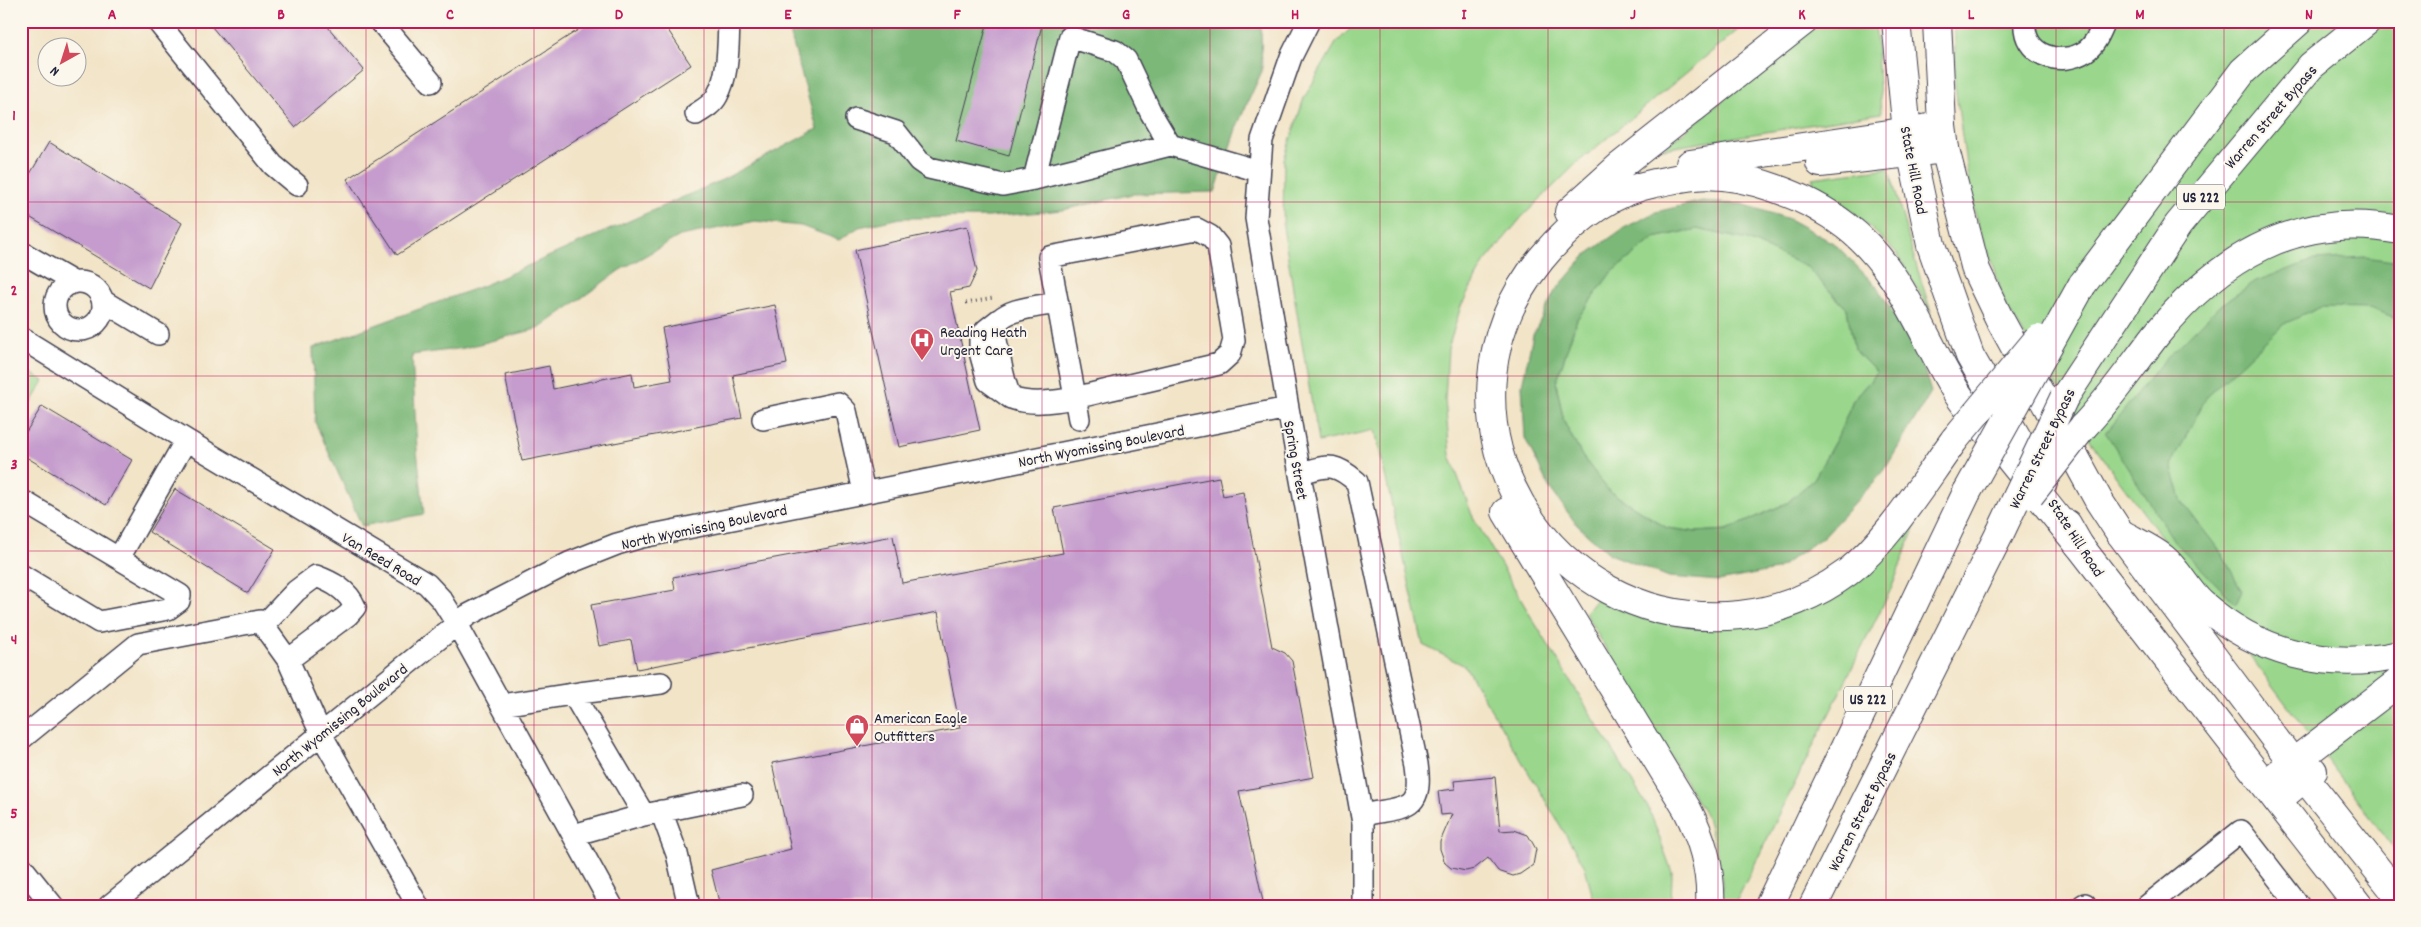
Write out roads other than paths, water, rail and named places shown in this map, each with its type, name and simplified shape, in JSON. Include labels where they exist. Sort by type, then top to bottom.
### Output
[{"type":"main road","points":[[1710,906],[1710,882],[1704,851],[1688,810],[1521,539],[1501,502],[1483,455],[1476,409],[1477,391],[1490,326],[1508,285],[1521,265],[1573,207],[1620,166],[1804,21]]},
{"type":"main road","name":"State Hill Road","points":[[1896,21],[1909,143],[1931,246],[1970,356],[2079,545],[2359,906]]},
{"type":"main road","name":"State Hill Road","points":[[1937,21],[1943,138],[1976,270],[1999,318],[2100,501],[2120,533],[2299,770],[2400,898]]},
{"type":"main road","name":"US 222","points":[[1769,906],[1966,492],[2082,285],[2243,71],[2299,21]]},
{"type":"main road","name":"Warren Street Bypass","points":[[1813,906],[2000,533],[2064,398],[2178,225],[2311,66],[2367,21]]},
{"type":"main road","points":[[1722,177],[1943,138]]},
{"type":"main road","points":[[1573,207],[1623,179],[1658,168],[1909,143]]},
{"type":"main road","points":[[2079,545],[1958,395],[1897,281],[1872,248],[1829,213],[1787,192],[1746,181],[1722,177],[1694,176],[1641,186],[1584,216],[1567,229],[1535,266],[1509,313],[1499,345],[1492,381],[1496,437],[1508,480],[1530,520],[1548,543],[1587,578],[1609,591],[1654,608],[1701,616],[1725,616],[1774,608],[1796,601],[1822,588],[1848,571],[1864,557],[1887,531],[1955,439],[2082,285]]},
{"type":"main road","points":[[2000,533],[2157,334],[2189,298],[2208,281],[2245,254],[2288,234],[2318,228],[2363,224],[2400,230]]},
{"type":"main road","points":[[2120,533],[2163,558],[2190,593],[2224,621],[2262,642],[2302,657],[2320,660],[2356,662],[2400,656]]},
{"type":"main road","points":[[2271,792],[2299,770],[2400,681]]},
{"type":"main road","points":[[2299,770],[2400,704]]},
{"type":"street","points":[[157,21],[274,165],[297,184]]},
{"type":"street","points":[[380,21],[431,82]]},
{"type":"street","points":[[696,114],[710,105],[717,96],[724,72],[729,21]]},
{"type":"street","points":[[2025,21],[2024,31],[2031,46],[2042,56],[2058,59],[2072,57],[2087,51],[2098,39],[2105,21]]},
{"type":"street","name":"Spring Street","points":[[1304,23],[1262,140],[1256,218],[1288,408],[1362,816],[1363,906]]},
{"type":"street","points":[[1034,179],[1072,29],[1115,51],[1126,60],[1151,113],[1170,145]]},
{"type":"street","points":[[856,119],[896,132],[915,157],[929,168],[1003,185],[1170,145],[1259,171]]},
{"type":"street","points":[[1058,303],[1016,310],[1000,319],[996,326],[996,337],[1005,385],[1011,398],[1023,402],[1036,402],[1075,397],[1219,364],[1226,360],[1230,354],[1234,340],[1218,246],[1210,236],[1197,230],[1050,257],[1058,303],[1075,397],[1079,419]]},
{"type":"street","points":[[21,252],[73,282]]},
{"type":"street","points":[[104,301],[101,317],[89,328],[81,331],[65,326],[56,314],[54,306],[60,291],[73,282],[80,281],[95,287],[104,301],[158,334]]},
{"type":"street","points":[[48,354],[65,326]]},
{"type":"street","name":"Van Reed Road","points":[[21,338],[186,440],[427,584],[442,600],[457,624],[612,906]]},
{"type":"street","points":[[763,419],[838,403],[846,411],[864,492]]},
{"type":"street","name":"North Wyomissing Boulevard","points":[[109,906],[468,615],[569,563],[617,544],[652,535],[1288,408]]},
{"type":"street","points":[[119,558],[186,440]]},
{"type":"street","points":[[1300,473],[1332,466],[1345,471],[1356,482],[1417,764],[1420,785],[1416,798],[1408,805],[1362,816]]},
{"type":"street","points":[[21,500],[180,595],[179,601],[168,609],[99,622],[21,575]]},
{"type":"street","points":[[263,626],[296,591],[316,576],[332,582],[351,598],[355,608],[348,615],[288,660]]},
{"type":"street","points":[[21,739],[138,644],[260,621],[288,660],[321,734],[410,903]]},
{"type":"street","points":[[502,705],[661,683]]},
{"type":"street","points":[[573,694],[677,854],[689,906]]},
{"type":"street","points":[[573,835],[652,813],[742,795]]},
{"type":"street","points":[[2147,906],[2241,831],[2299,906]]},
{"type":"street","points":[[21,866],[54,906]]},
{"type":"place","name":"Reading Heath Urgent Care","points":[[922,361]]},
{"type":"place","name":"American Eagle Outfitters","points":[[857,747]]}]
